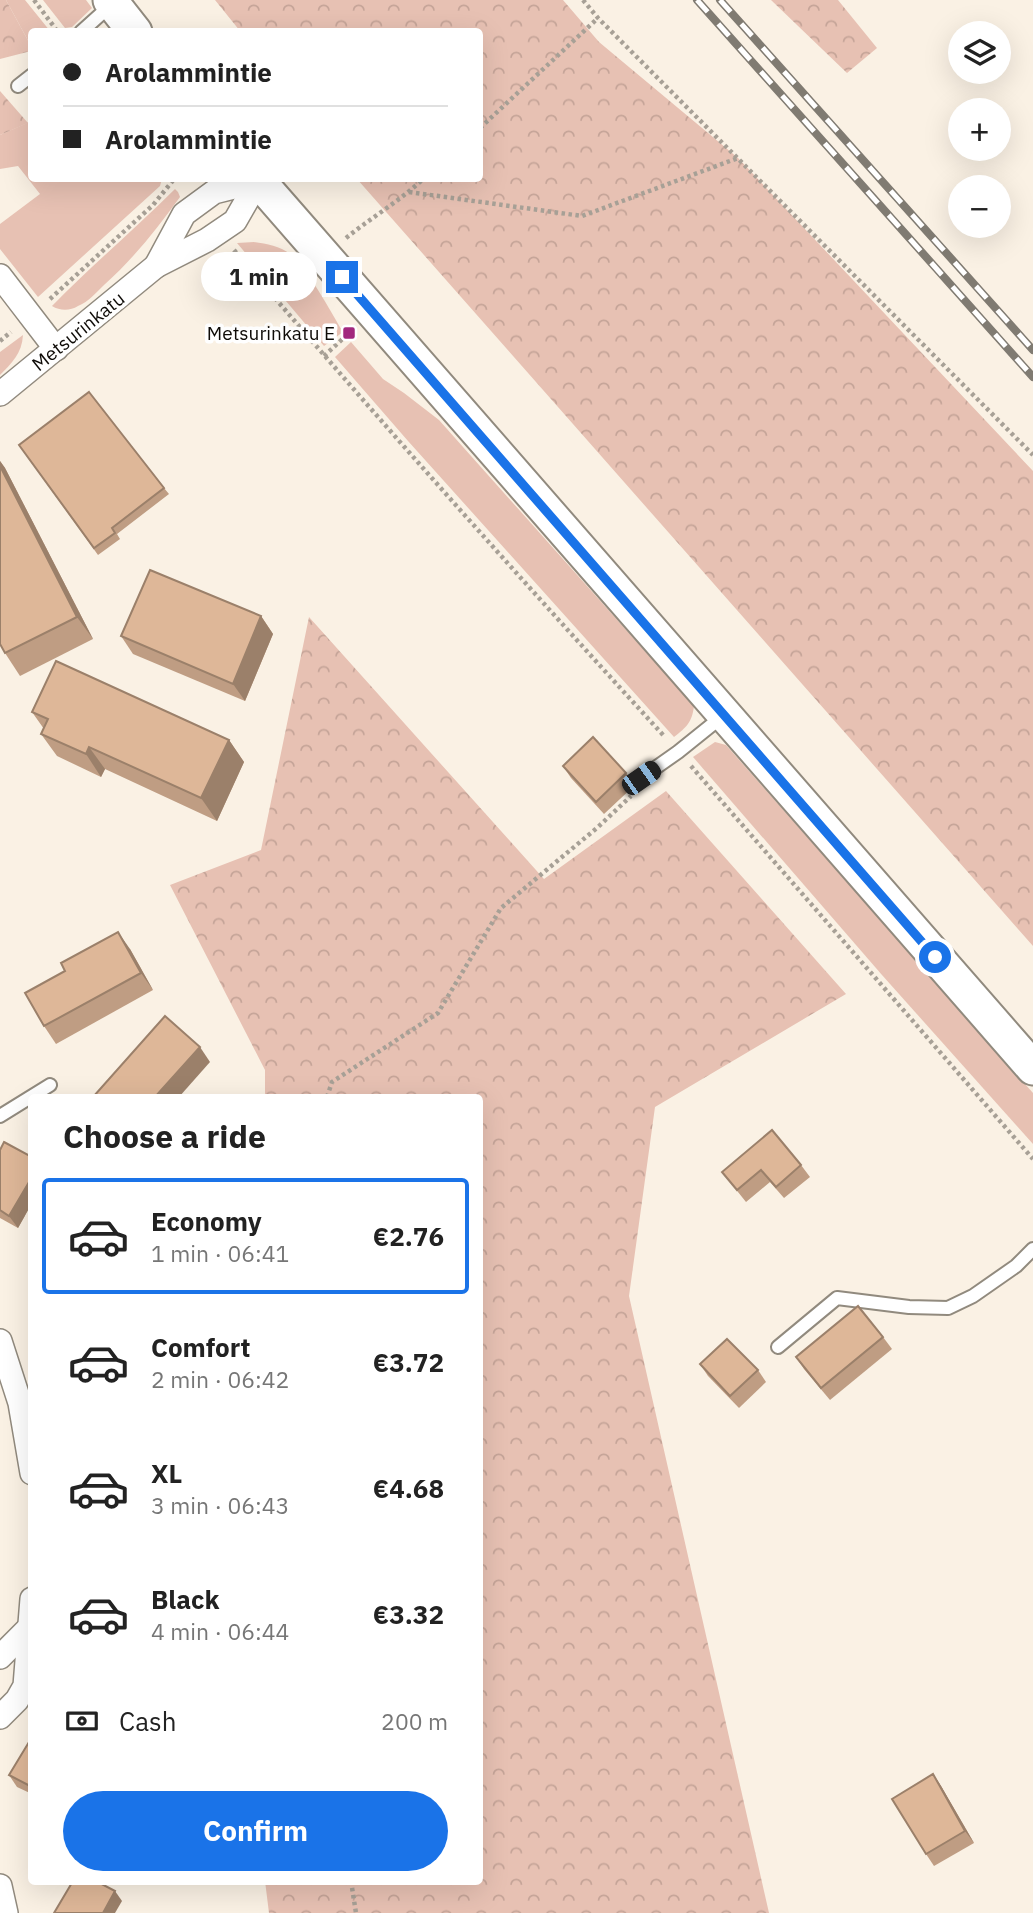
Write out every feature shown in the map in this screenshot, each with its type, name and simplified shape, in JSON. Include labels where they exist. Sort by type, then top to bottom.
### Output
[{"type":"street","points":[[111,2],[132,28]]},
{"type":"street","name":"Metsurinkatu","points":[[156,266],[184,214],[214,192],[251,182]]},
{"type":"street","name":"Metsurinkatu","points":[[0,394],[156,266],[219,233],[235,221],[257,182]]},
{"type":"street","points":[[260,182],[1033,1068]]},
{"type":"street","points":[[0,276],[56,349]]},
{"type":"street","points":[[0,1341],[20,1403],[28,1450]]},
{"type":"street","points":[[0,1657],[28,1629]]},
{"type":"street","points":[[0,1717],[18,1700],[25,1686],[28,1651]]},
{"type":"street","points":[[0,1886],[6,1913]]},
{"type":"lane","points":[[85,28],[111,2]]},
{"type":"lane","points":[[18,86],[28,78]]},
{"type":"lane","points":[[641,778],[724,715]]},
{"type":"lane","points":[[35,1094],[50,1085]]},
{"type":"lane","points":[[0,1116],[28,1099]]},
{"type":"lane","points":[[778,1347],[837,1298],[909,1307],[948,1308],[984,1289],[1016,1266],[1033,1249]]},
{"type":"path","points":[[34,0],[55,28]]},
{"type":"path","points":[[583,0],[1033,455]]},
{"type":"path","points":[[483,125],[598,18]]},
{"type":"path","points":[[409,192],[582,216],[738,158]]},
{"type":"path","points":[[1,339],[31,316],[153,205],[172,182]]},
{"type":"path","points":[[178,182],[196,204]]},
{"type":"path","points":[[324,257],[420,182]]},
{"type":"path","points":[[219,233],[324,356],[678,752],[1033,1158]]},
{"type":"path","points":[[324,356],[349,334]]},
{"type":"path","points":[[328,1094],[332,1082],[438,1013],[501,908],[598,827],[639,788],[641,778]]},
{"type":"path","points":[[352,1885],[356,1913]]},
{"type":"green space","points":[[0,0],[6,0],[28,40],[28,52],[0,59]]},
{"type":"green space","points":[[6,0],[25,0],[48,28],[28,28],[28,40]]},
{"type":"green space","points":[[43,0],[86,0],[92,8],[72,27],[65,28]]},
{"type":"green space","points":[[215,0],[563,0],[599,42],[738,158],[1033,471],[1033,946],[360,182],[483,182],[483,28],[238,28]]},
{"type":"green space","points":[[771,0],[838,0],[877,48],[847,73]]},
{"type":"green space","points":[[0,91],[28,123],[0,135]]},
{"type":"green space","points":[[27,123],[28,179],[18,166],[0,169],[0,135]]},
{"type":"green space","points":[[31,182],[161,182],[160,186],[38,297],[0,249],[0,224],[40,194]]},
{"type":"green space","points":[[175,189],[180,197],[115,275],[85,302],[72,309],[62,310],[52,306],[82,276]]},
{"type":"green space","points":[[254,242],[282,249],[297,260],[343,332],[324,346],[237,243]]},
{"type":"green space","points":[[23,335],[18,352],[0,375],[0,352]]},
{"type":"green space","points":[[351,342],[383,379],[439,420],[694,706],[690,720],[679,733],[674,737],[335,357]]},
{"type":"green space","points":[[309,617],[544,879],[666,791],[846,994],[655,1107],[629,1296],[769,1913],[269,1913],[266,1885],[483,1885],[483,1094],[265,1094],[265,1070],[170,885],[261,850]]},
{"type":"green space","points":[[715,742],[726,745],[1033,1093],[1033,1144],[693,757]]},
{"type":"building","points":[[89,392],[164,488],[112,528],[115,533],[94,548],[19,445]]},
{"type":"building","points":[[0,466],[77,617],[5,653],[0,644]]},
{"type":"building","points":[[150,570],[261,616],[233,684],[121,636]]},
{"type":"building","points":[[56,661],[229,740],[201,798],[89,747],[86,754],[41,734],[48,719],[32,712]]},
{"type":"building","points":[[593,737],[626,773],[596,802],[563,766]]},
{"type":"building","points":[[118,932],[141,973],[44,1026],[25,993],[65,971],[61,963]]},
{"type":"building","points":[[165,1016],[200,1047],[158,1094],[96,1094]]},
{"type":"building","points":[[772,1130],[801,1165],[776,1187],[761,1170],[737,1190],[722,1172]]},
{"type":"building","points":[[4,1142],[28,1155],[28,1184],[9,1216],[0,1210],[0,1150]]},
{"type":"building","points":[[858,1306],[883,1337],[821,1388],[796,1357]]},
{"type":"building","points":[[727,1339],[758,1370],[730,1396],[700,1364]]},
{"type":"building","points":[[28,1744],[28,1785],[9,1775]]},
{"type":"building","points":[[933,1774],[965,1831],[926,1854],[892,1799]]},
{"type":"building","points":[[71,1885],[104,1885],[115,1891],[103,1913],[54,1913]]},
{"type":"railway","points":[[697,0],[1033,377]]},
{"type":"railway","points":[[720,0],[1033,350]]},
{"type":"place","name":"Metsurinkatu E","points":[[349,333]]},
{"type":"route","points":[[342,277],[935,957]]}]
